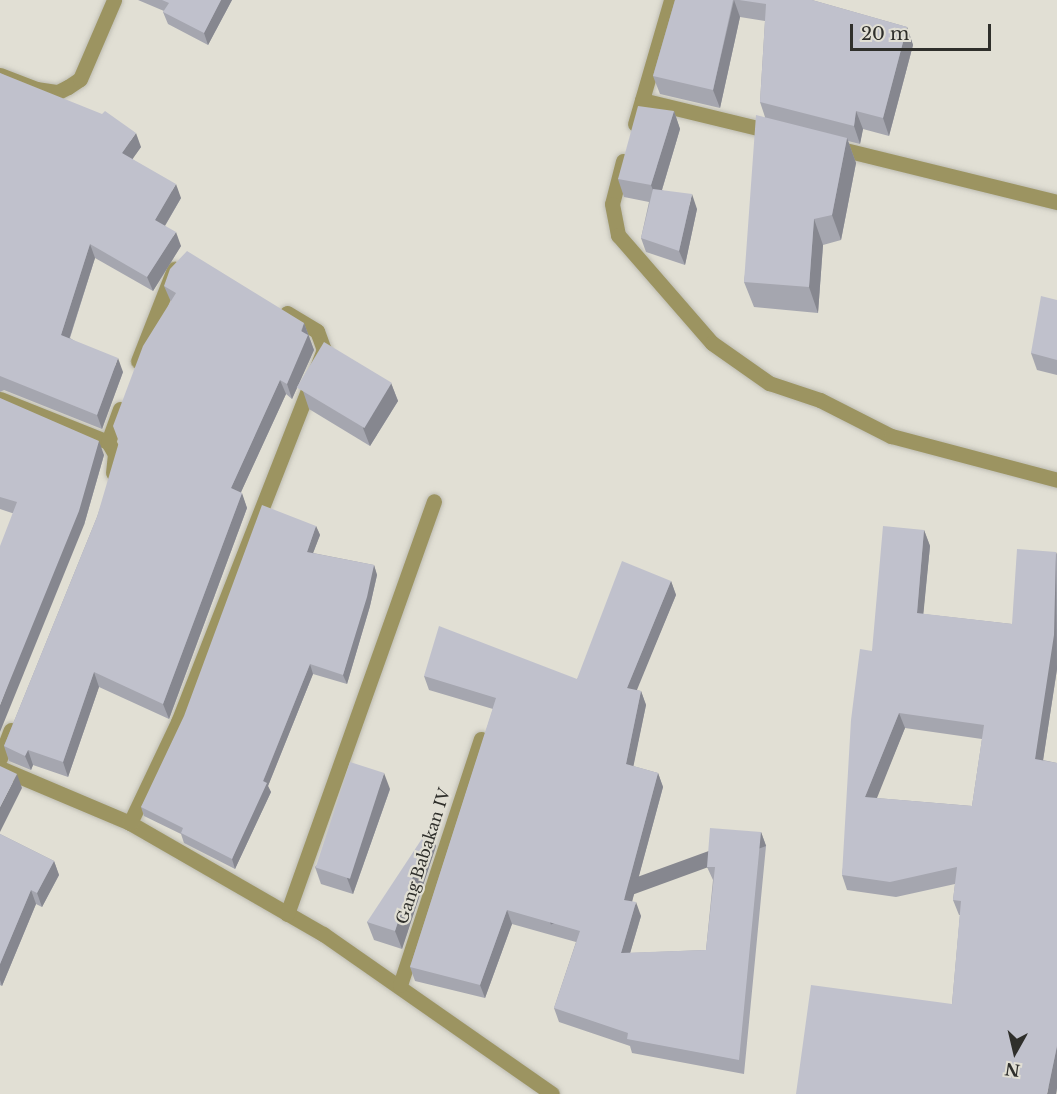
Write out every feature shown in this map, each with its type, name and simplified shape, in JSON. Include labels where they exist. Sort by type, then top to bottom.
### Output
[{"type":"street","points":[[0,75],[36,89],[58,92],[68,87],[80,79],[114,0]]},
{"type":"street","points":[[671,0],[614,193],[618,235],[712,343],[769,383],[820,400],[891,435],[1057,480]]},
{"type":"street","points":[[642,100],[792,137]]},
{"type":"street","points":[[815,142],[1057,202]]},
{"type":"street","points":[[108,442],[167,280],[187,257]]},
{"type":"street","points":[[130,823],[177,722],[324,350],[317,331],[269,302]]},
{"type":"street","points":[[0,399],[108,442],[115,454],[105,495]]},
{"type":"street","points":[[287,914],[434,501]]},
{"type":"street","points":[[0,758],[18,714]]},
{"type":"street","name":"Gang Babakan IV","points":[[400,985],[481,739]]},
{"type":"street","points":[[0,768],[130,823],[287,914],[400,985],[552,1094]]},
{"type":"building","points":[[162,0],[221,0],[204,33],[163,12],[169,3]]},
{"type":"building","points":[[675,0],[733,0],[713,90],[653,76]]},
{"type":"building","points":[[739,0],[812,0],[907,27],[883,118],[856,111],[854,126],[760,102],[766,4]]},
{"type":"building","points":[[0,73],[102,114],[105,111],[136,133],[122,153],[176,184],[155,220],[176,232],[147,277],[90,244],[61,335],[118,358],[97,415],[0,376]]},
{"type":"building","points":[[638,106],[674,111],[651,185],[618,179]]},
{"type":"building","points":[[756,115],[847,138],[832,215],[814,219],[809,287],[744,282]]},
{"type":"building","points":[[653,189],[692,194],[679,251],[641,238]]},
{"type":"building","points":[[187,251],[304,323],[301,331],[308,335],[287,384],[280,380],[231,488],[242,493],[163,704],[94,672],[63,762],[28,750],[25,756],[4,746],[97,517],[119,442],[113,426],[143,346],[176,293],[164,286],[170,269]]},
{"type":"building","points":[[1041,296],[1057,300],[1057,360],[1031,353]]},
{"type":"building","points":[[324,342],[392,383],[364,428],[297,387]]},
{"type":"building","points":[[0,398],[99,441],[79,511],[0,705],[0,546],[17,502],[0,497]]},
{"type":"building","points":[[262,505],[316,526],[307,552],[374,565],[367,597],[343,675],[310,664],[263,781],[267,783],[232,859],[181,833],[183,828],[141,807],[184,716]]},
{"type":"building","points":[[883,526],[924,530],[917,613],[1012,624],[1017,549],[1056,552],[1054,635],[1035,759],[1057,763],[1057,1046],[1047,1094],[796,1094],[811,985],[952,1004],[961,901],[953,900],[957,867],[890,882],[842,875],[851,720],[860,649],[872,651]],"holes":[[[899,713],[984,725],[972,806],[865,797]]]},
{"type":"building","points":[[622,561],[671,581],[627,688],[641,691],[626,764],[658,773],[624,900],[636,902],[621,953],[706,950],[715,867],[707,867],[710,828],[761,832],[739,1060],[627,1039],[628,1033],[554,1008],[580,931],[507,910],[480,985],[410,967],[496,698],[424,676],[439,626],[577,679]]},
{"type":"building","points":[[350,762],[384,773],[350,879],[316,868]]},
{"type":"building","points":[[0,766],[17,774],[0,807]]},
{"type":"building","points":[[429,828],[395,931],[367,922]]},
{"type":"building","points":[[0,834],[54,861],[37,893],[31,890],[0,964]]}]
